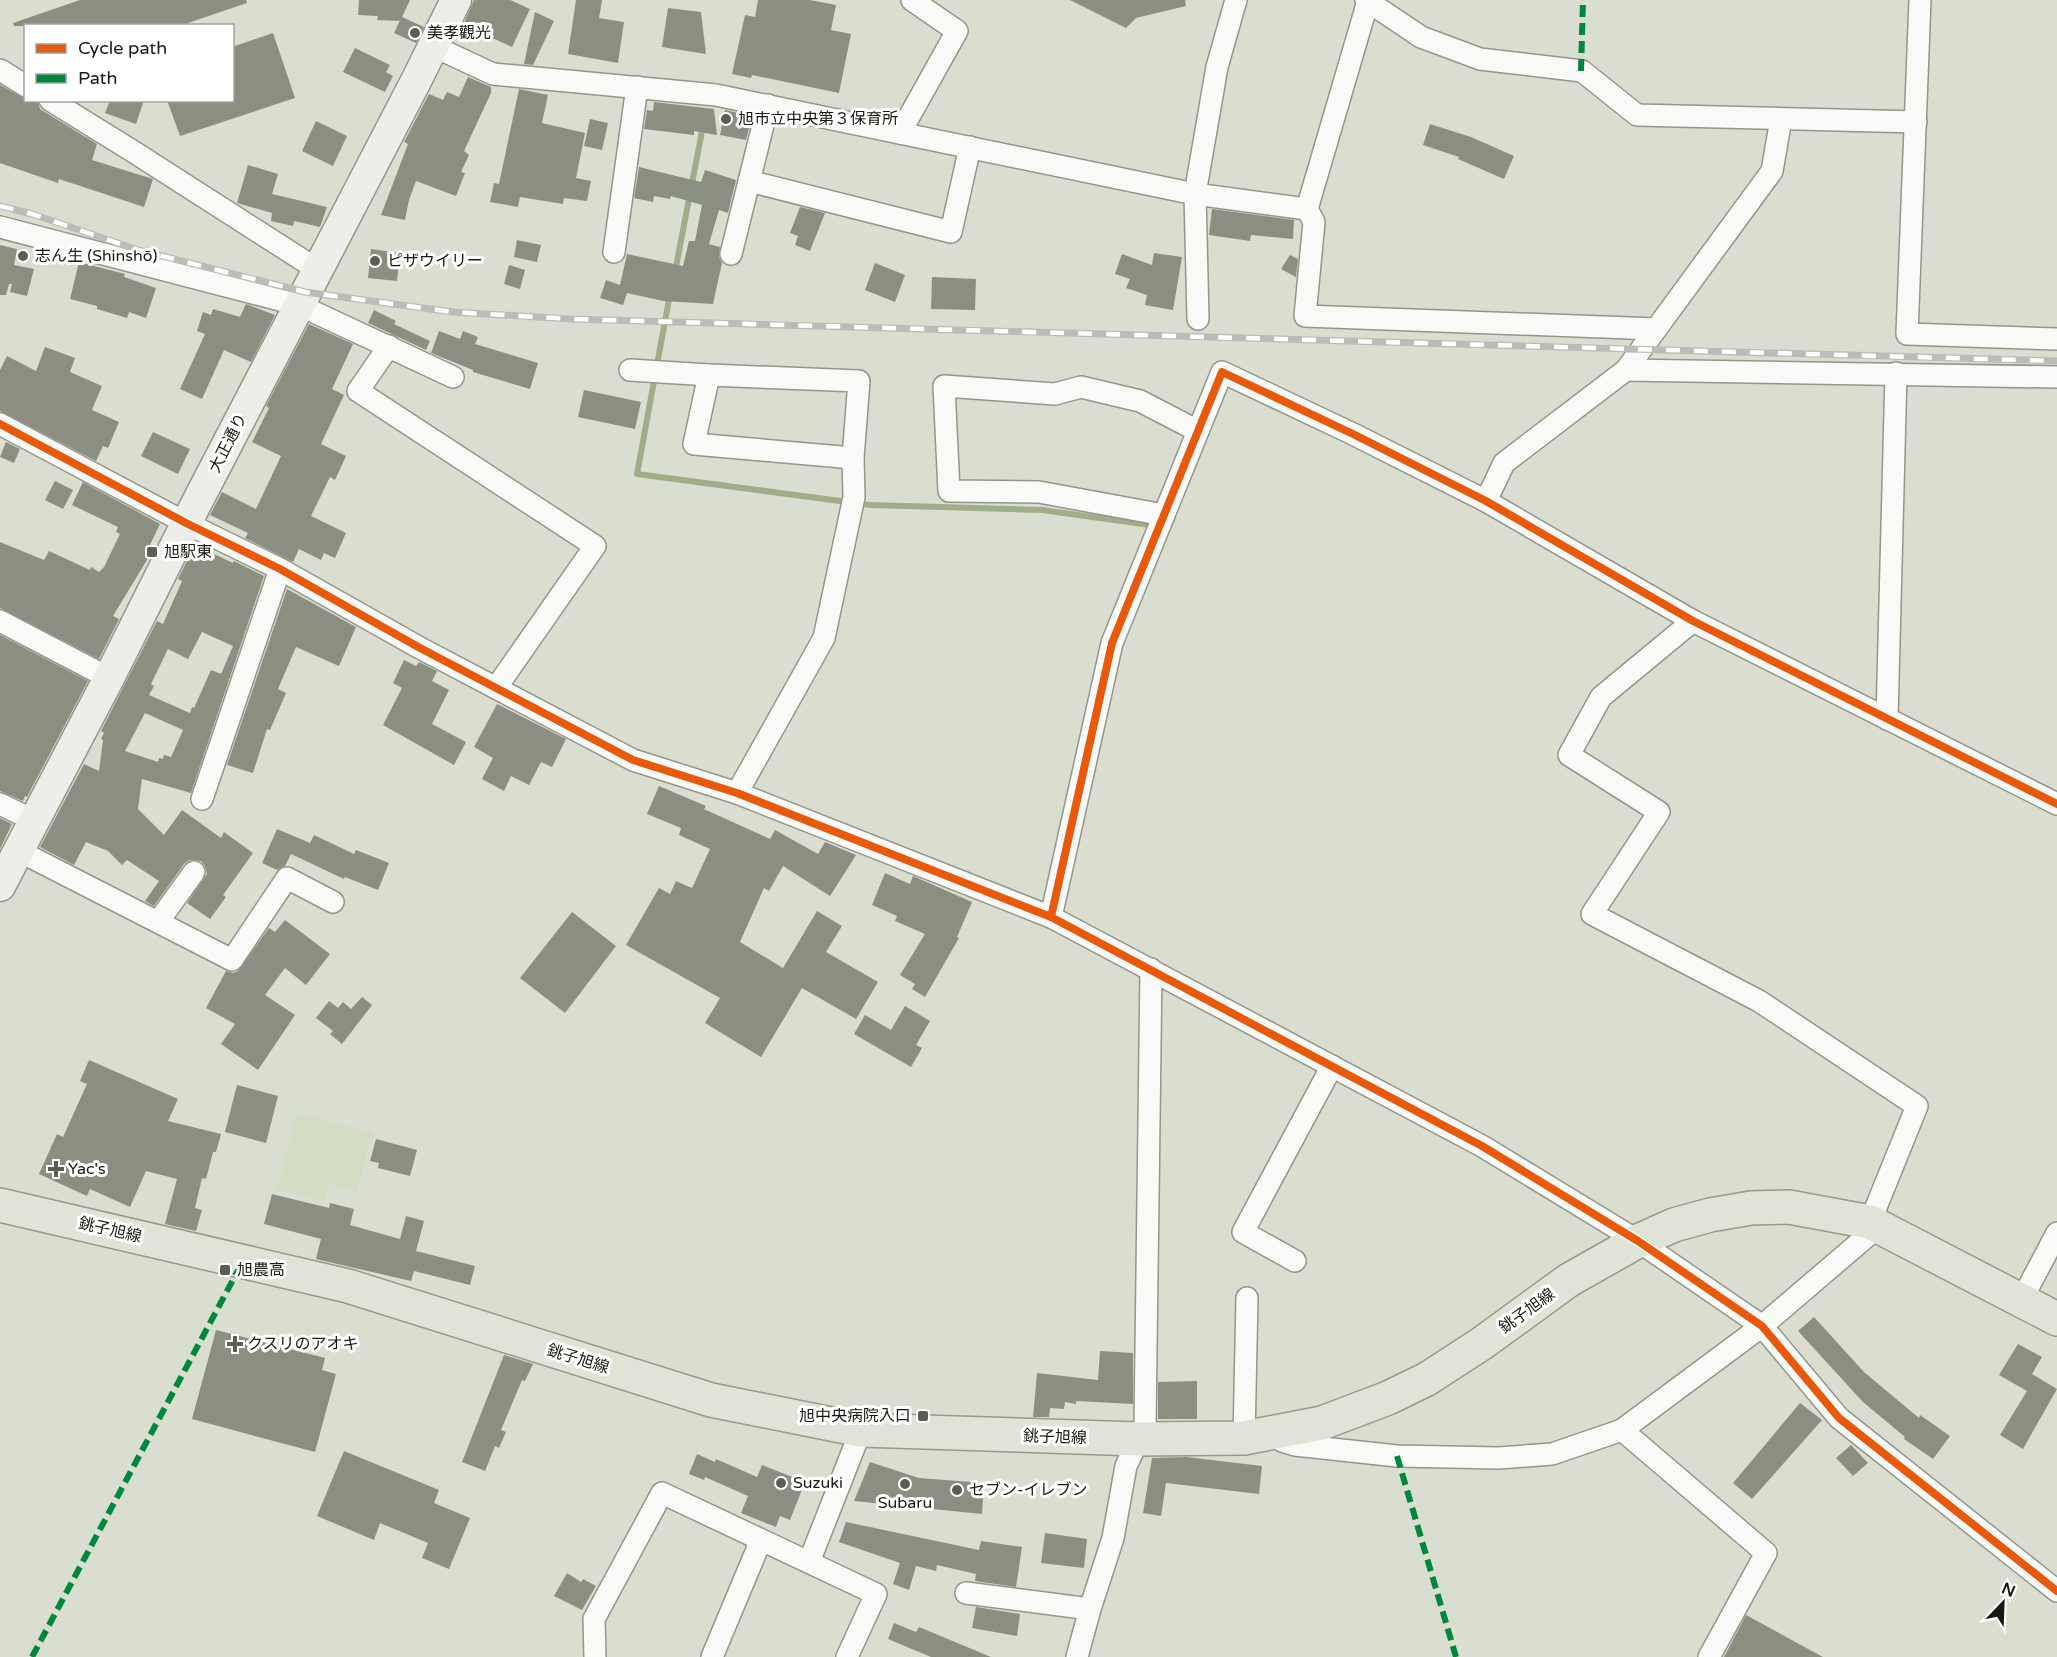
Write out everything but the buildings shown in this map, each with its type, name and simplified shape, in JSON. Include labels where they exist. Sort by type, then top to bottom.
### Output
[{"type":"main road","name":"銚子旭線","points":[[0,1205],[348,1286],[711,1400],[861,1430],[1138,1439],[1258,1436],[1322,1423],[1388,1398],[1427,1379],[1481,1344],[1569,1280],[1638,1241],[1701,1218],[1751,1208],[1789,1208],[1875,1224],[2057,1319]]},
{"type":"street","name":"大正通り","points":[[0,886],[456,0]]},
{"type":"street","points":[[900,133],[957,31],[912,0]]},
{"type":"street","points":[[1198,320],[1195,194],[1217,67],[1236,0]]},
{"type":"street","points":[[1920,0],[1907,334],[2057,339]]},
{"type":"street","points":[[1656,329],[1305,316],[1314,222],[1307,209],[1367,1],[1421,37],[1480,58],[1582,71],[1636,115],[1916,122]]},
{"type":"street","points":[[433,46],[493,74],[716,94],[1195,194],[1307,209]]},
{"type":"street","points":[[0,70],[24,85]]},
{"type":"street","points":[[614,252],[637,87]]},
{"type":"street","points":[[53,102],[318,270]]},
{"type":"street","points":[[731,254],[768,105]]},
{"type":"street","points":[[1486,501],[1504,463],[1626,370],[1772,171],[1781,119]]},
{"type":"street","points":[[749,181],[951,232],[970,147]]},
{"type":"street","points":[[0,227],[299,305],[453,377]]},
{"type":"street","points":[[389,346],[358,391],[596,546],[496,688]]},
{"type":"street","points":[[630,370],[859,381],[853,458],[854,497],[824,638],[737,793]]},
{"type":"street","points":[[1626,370],[2057,377]]},
{"type":"street","points":[[1052,917],[1112,643],[1222,372],[1353,434],[1486,501],[1693,621],[2057,804]]},
{"type":"street","points":[[1887,719],[1896,373]]},
{"type":"street","points":[[709,375],[694,444],[853,458]]},
{"type":"street","points":[[1164,515],[1039,492],[949,491],[944,386],[1055,394],[1081,387],[1140,401],[1198,430]]},
{"type":"street","points":[[0,424],[186,523],[280,569],[420,648],[633,760],[737,793],[1052,917],[1482,1146],[1638,1241],[1762,1326],[1839,1418],[2057,1591]]},
{"type":"street","points":[[202,799],[280,569]]},
{"type":"street","points":[[0,621],[109,678]]},
{"type":"street","points":[[1247,1298],[1258,1436],[1295,1445],[1397,1455],[1499,1458],[1552,1455],[1622,1430],[1762,1326],[1875,1224],[1917,1106],[1759,1001],[1592,914],[1659,812],[1569,755],[1601,697],[1693,621]]},
{"type":"street","points":[[0,804],[34,821]]},
{"type":"street","points":[[19,851],[232,960],[287,878],[333,902]]},
{"type":"street","points":[[158,922],[194,872]]},
{"type":"street","points":[[1077,1657],[1113,1538],[1126,1466],[1145,1426],[1151,969]]},
{"type":"street","points":[[1295,1261],[1243,1232],[1332,1066]]},
{"type":"street","points":[[2021,1300],[2057,1233]]},
{"type":"street","points":[[808,1562],[861,1430]]},
{"type":"street","points":[[1622,1430],[1766,1553],[1709,1657]]},
{"type":"street","points":[[595,1657],[594,1619],[662,1493],[876,1594],[848,1657]]},
{"type":"street","points":[[712,1657],[761,1540]]},
{"type":"street","points":[[966,1593],[1090,1609]]},
{"type":"shaded area","points":[[296,1113],[372,1133],[357,1192],[329,1184],[324,1201],[277,1189]]},
{"type":"waterway","points":[[675,272],[703,126]]},
{"type":"waterway","points":[[670,294],[637,474],[870,505],[1042,510],[1150,525]]},
{"type":"railway","points":[[0,206],[32,214],[138,250],[305,292],[453,312],[571,319],[2057,361]]},
{"type":"marked path","points":[[1581,71],[1583,0]]},
{"type":"marked path","points":[[32,1657],[243,1261]]},
{"type":"marked path","points":[[1397,1456],[1456,1657]]},
{"type":"cycle path","points":[[1051,917],[1112,643],[1222,372],[1353,434],[1486,501],[1693,621],[2057,804]]},
{"type":"cycle path","points":[[0,424],[186,523],[280,569],[420,648],[633,760],[737,793],[1051,917],[1482,1146],[1638,1241],[1762,1326],[1839,1418],[2057,1591]]},
{"type":"place","name":"美孝觀光","points":[[415,33]]},
{"type":"place","name":"旭市立中央第３保育所","points":[[726,119]]},
{"type":"place","name":"志ん生 (Shinshō)","points":[[23,256]]},
{"type":"place","name":"ピザウイリー","points":[[375,261]]},
{"type":"place","name":"旭駅東","points":[[152,552]]},
{"type":"place","name":"Yac's","points":[[56,1169]]},
{"type":"place","name":"旭農高","points":[[225,1270]]},
{"type":"place","name":"クスリのアオキ","points":[[235,1344]]},
{"type":"place","name":"旭中央病院入口","points":[[923,1416]]},
{"type":"place","name":"Suzuki","points":[[781,1483]]},
{"type":"place","name":"Subaru","points":[[905,1484]]},
{"type":"place","name":"セブン-イレブン","points":[[957,1490]]}]
